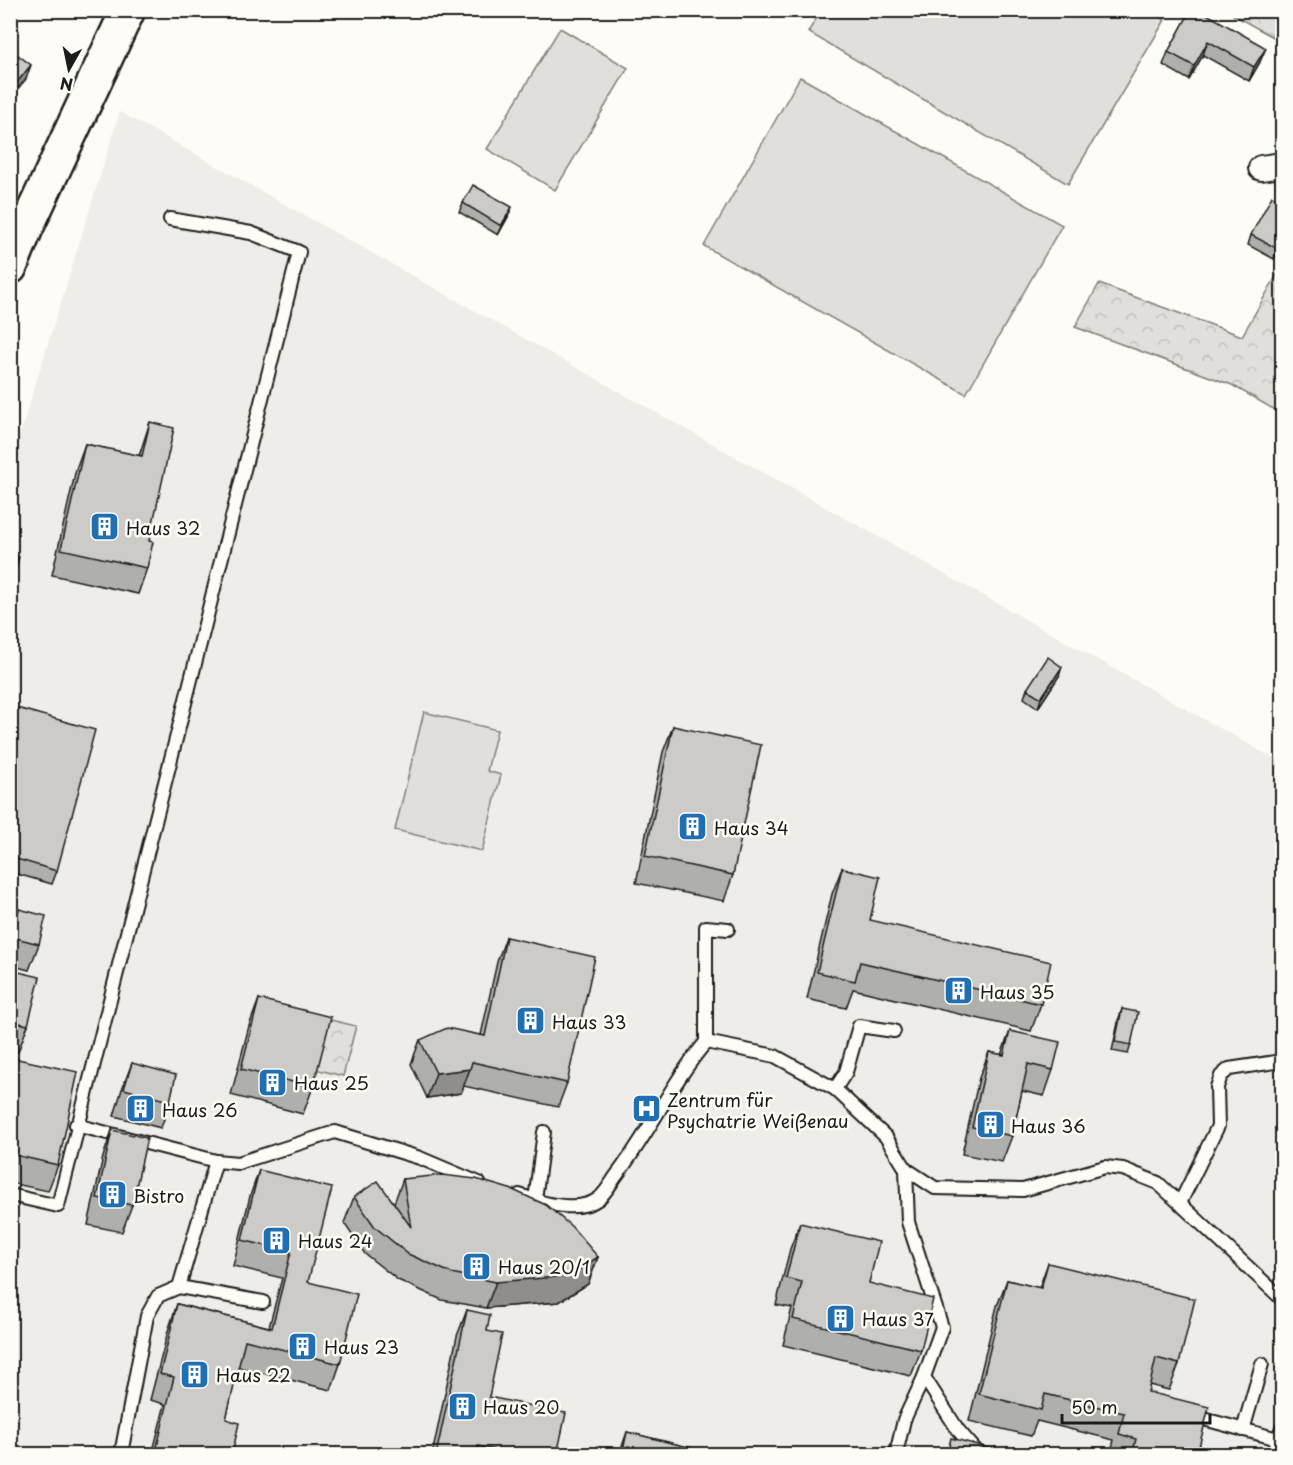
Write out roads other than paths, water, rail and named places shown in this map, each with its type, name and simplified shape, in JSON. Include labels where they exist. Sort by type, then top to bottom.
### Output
[{"type":"main road","points":[[10,267],[128,10]]},
{"type":"lane","points":[[10,1195],[57,1206],[83,1088],[299,252],[251,233],[170,219]]},
{"type":"lane","points":[[76,1125],[216,1161],[238,1163],[335,1132],[420,1158],[496,1188],[551,1205],[575,1206],[598,1199],[631,1157],[686,1065],[706,1042],[706,927],[728,928]]},
{"type":"lane","points":[[835,1089],[846,1072],[859,1026],[894,1031]]},
{"type":"lane","points":[[706,1042],[775,1056],[835,1089],[886,1137],[906,1169],[935,1188],[1023,1190],[1105,1167],[1123,1169],[1158,1183],[1282,1299]]},
{"type":"lane","points":[[1180,1203],[1218,1126],[1217,1087],[1221,1076],[1229,1069],[1282,1061]]},
{"type":"lane","points":[[535,1200],[544,1132]]},
{"type":"lane","points":[[179,1287],[216,1161]]},
{"type":"lane","points":[[896,1455],[904,1420],[924,1377],[942,1327],[908,1222],[906,1169]]},
{"type":"lane","points":[[121,1455],[147,1316],[158,1296],[179,1287],[263,1302]]},
{"type":"lane","points":[[1243,1430],[1262,1364]]},
{"type":"lane","points":[[924,1377],[958,1430],[979,1455]]},
{"type":"lane","points":[[1177,1412],[1243,1430],[1280,1433],[1272,1455]]},
{"type":"place","name":"Haus 32","points":[[105,527]]},
{"type":"place","name":"Haus 34","points":[[693,827]]},
{"type":"place","name":"Haus 35","points":[[959,991]]},
{"type":"place","name":"Haus 33","points":[[531,1021]]},
{"type":"place","name":"Haus 25","points":[[273,1082]]},
{"type":"place","name":"Haus 26","points":[[141,1109]]},
{"type":"place","name":"Zentrum für Psychatrie Weißenau","points":[[646,1109]]},
{"type":"place","name":"Haus 36","points":[[990,1125]]},
{"type":"place","name":"Bistro","points":[[112,1195]]},
{"type":"place","name":"Haus 24","points":[[277,1240]]},
{"type":"place","name":"Haus 20/1","points":[[477,1266]]},
{"type":"place","name":"Haus 37","points":[[841,1318]]},
{"type":"place","name":"Haus 23","points":[[303,1346]]},
{"type":"place","name":"Haus 22","points":[[195,1374]]},
{"type":"place","name":"Haus 20","points":[[462,1406]]}]
